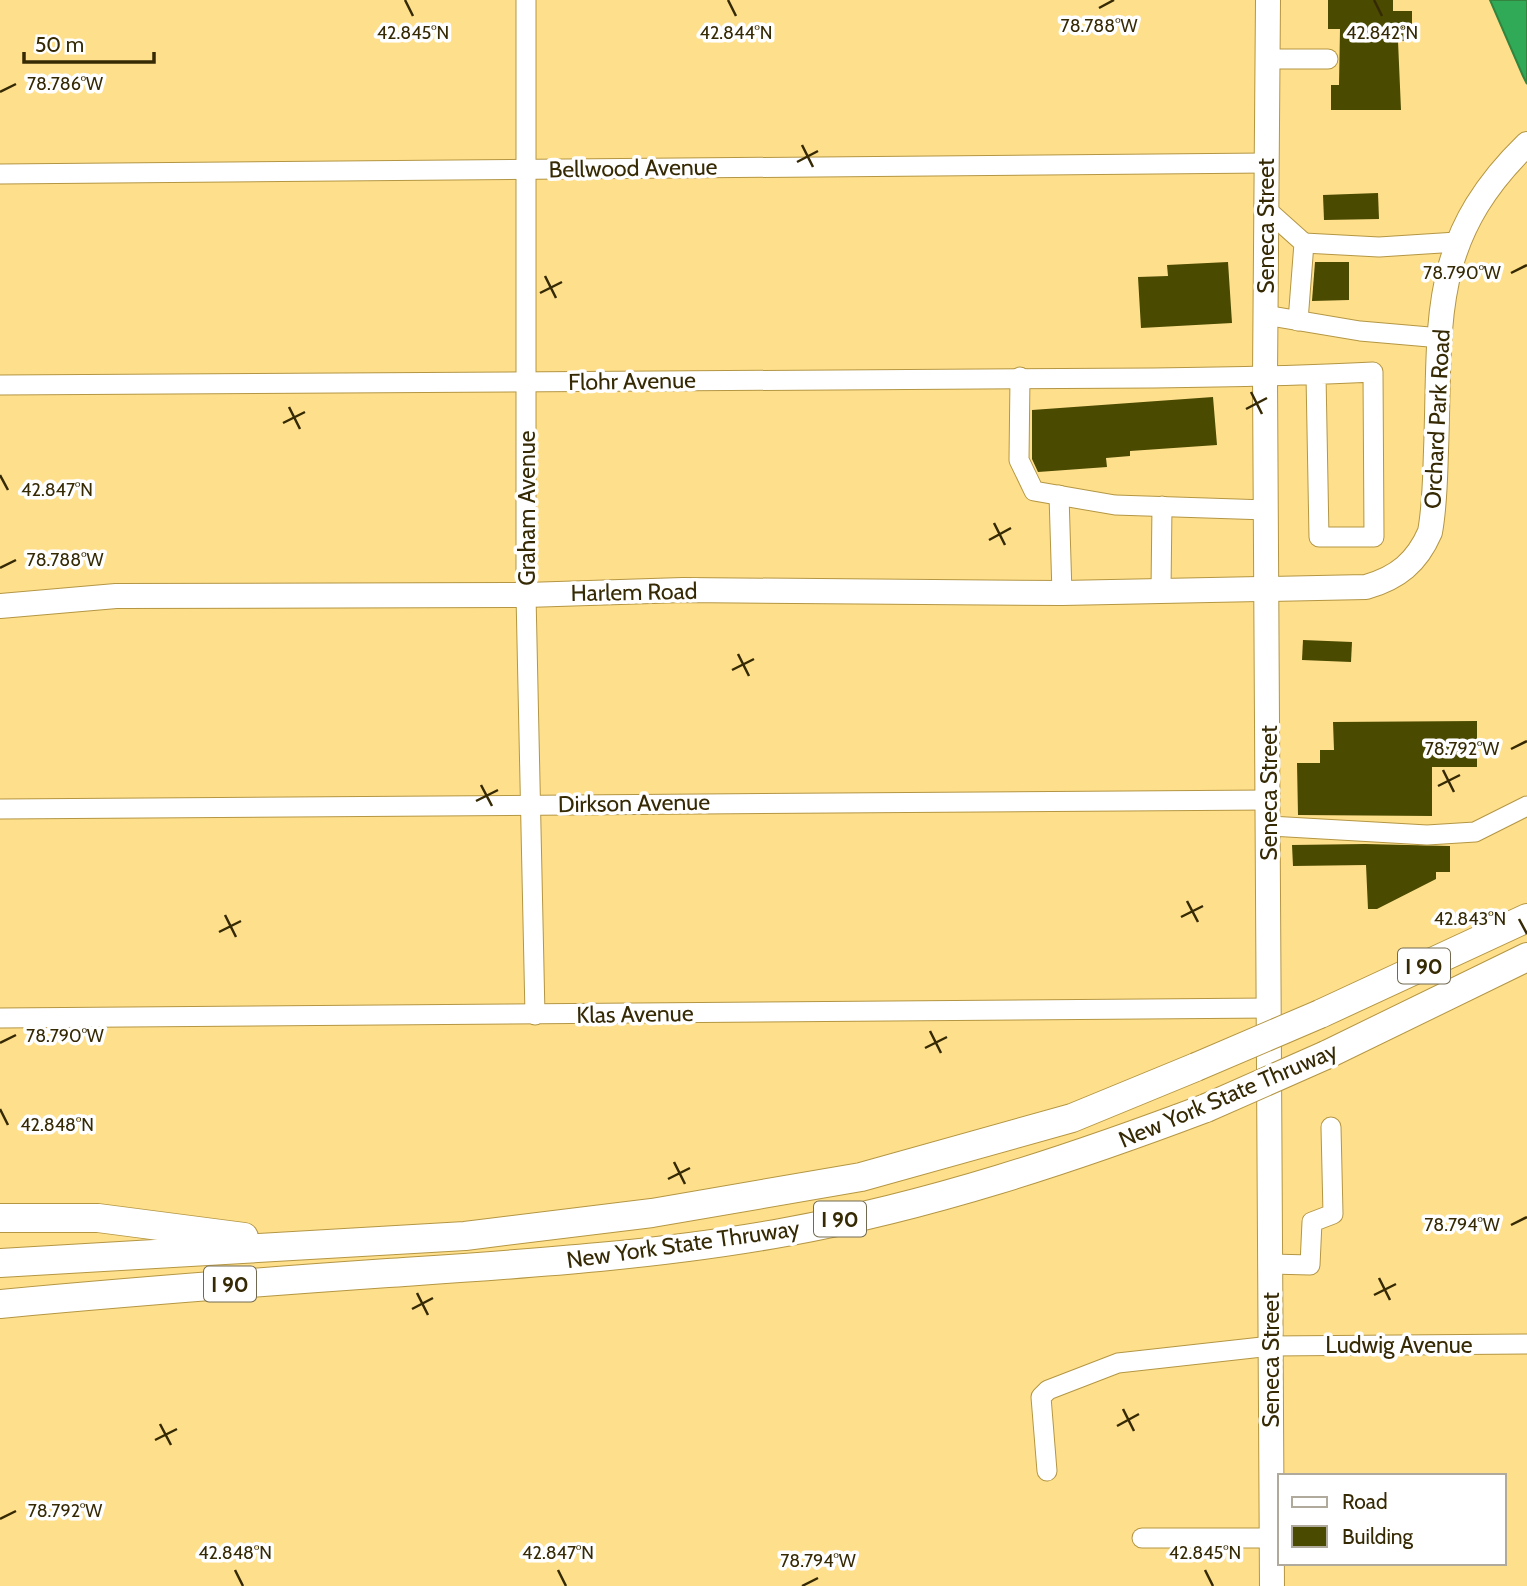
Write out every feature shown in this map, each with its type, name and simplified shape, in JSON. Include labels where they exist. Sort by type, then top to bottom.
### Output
[{"type":"highway","name":"New York State Thruway","points":[[0,1263],[465,1236],[652,1213],[861,1177],[1072,1118],[1320,1014],[1527,918]]},
{"type":"highway","name":"New York State Thruway","points":[[0,1304],[192,1286],[618,1257],[788,1232],[956,1191],[1074,1158],[1206,1108],[1326,1055],[1527,957]]},
{"type":"highway","points":[[0,1218],[98,1218],[313,1246]]},
{"type":"main road","name":"Seneca Street","points":[[1268,0],[1265,377],[1272,1586]]},
{"type":"main road","name":"Orchard Park Road","points":[[1268,589],[1366,587],[1400,573],[1423,547],[1433,515],[1443,303],[1457,242],[1488,187],[1527,144]]},
{"type":"main road","name":"Harlem Road","points":[[0,606],[116,596],[527,595],[683,590],[1062,593],[1268,589]]},
{"type":"street","name":"Graham Avenue","points":[[526,0],[528,804],[535,1015]]},
{"type":"street","points":[[1267,59],[1328,60]]},
{"type":"street","name":"Bellwood Avenue","points":[[0,174],[1266,163]]},
{"type":"street","points":[[1266,209],[1304,243],[1379,247],[1457,242]]},
{"type":"street","points":[[1298,320],[1304,243]]},
{"type":"street","points":[[1265,315],[1360,331],[1441,338]]},
{"type":"street","name":"Flohr Avenue","points":[[0,385],[1265,377],[1373,372],[1374,537],[1320,537],[1316,375]]},
{"type":"street","points":[[1020,377],[1019,460],[1034,491],[1115,505],[1267,510]]},
{"type":"street","points":[[1059,495],[1062,593]]},
{"type":"street","points":[[1161,590],[1162,506]]},
{"type":"street","name":"Dirkson Avenue","points":[[0,809],[1269,800]]},
{"type":"street","points":[[1269,826],[1427,835],[1475,832],[1527,806]]},
{"type":"street","name":"Klas Avenue","points":[[0,1018],[1270,1008]]},
{"type":"street","points":[[1271,1264],[1310,1265],[1312,1222],[1333,1213],[1331,1127]]},
{"type":"street","name":"Ludwig Avenue","points":[[1047,1471],[1041,1397],[1048,1390],[1118,1363],[1271,1346],[1527,1344]]},
{"type":"street","points":[[1142,1538],[1272,1538]]},
{"type":"shaded area","points":[[1490,0],[1527,0],[1527,84],[1523,76]]},
{"type":"building","points":[[1328,0],[1393,0],[1393,11],[1412,11],[1412,30],[1406,30],[1406,41],[1398,41],[1401,110],[1331,110],[1331,85],[1339,85],[1340,29],[1328,29]]},
{"type":"building","points":[[1378,193],[1379,219],[1324,220],[1323,195]]},
{"type":"building","points":[[1228,262],[1232,323],[1141,328],[1138,277],[1168,276],[1167,265]]},
{"type":"building","points":[[1315,262],[1349,262],[1349,300],[1312,301]]},
{"type":"building","points":[[1213,397],[1217,445],[1130,451],[1130,456],[1106,458],[1107,467],[1038,472],[1032,459],[1032,410]]},
{"type":"building","points":[[1303,640],[1352,642],[1351,662],[1302,660]]},
{"type":"building","points":[[1477,721],[1477,767],[1432,767],[1432,816],[1298,815],[1297,763],[1320,763],[1320,750],[1334,750],[1333,722]]},
{"type":"building","points":[[1292,845],[1450,846],[1450,872],[1436,872],[1436,879],[1377,909],[1368,909],[1366,865],[1293,866]]}]
